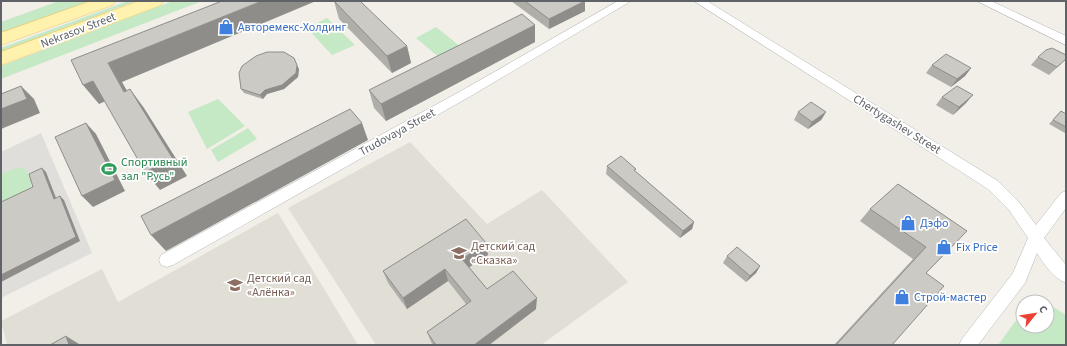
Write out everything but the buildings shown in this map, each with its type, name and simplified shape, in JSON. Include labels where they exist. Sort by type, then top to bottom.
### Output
[{"type":"main road","name":"Nekrasov Street","points":[[1,39],[107,1]]},
{"type":"main road","name":"Nekrasov Street","points":[[1,59],[155,1]]},
{"type":"street","name":"Trudovaya Street","points":[[167,260],[418,120],[626,1]]},
{"type":"street","name":"Chertygashev Street","points":[[699,1],[981,176],[1005,194],[1016,206],[1049,259],[1066,276]]},
{"type":"street","points":[[982,1],[1066,41]]},
{"type":"street","points":[[968,345],[1019,278],[1036,237],[1066,197]]},
{"type":"shaded area","points":[[41,133],[92,253],[1,298],[1,152]]},
{"type":"shaded area","name":"Детский сад «Сказка»","points":[[410,142],[487,224],[542,190],[628,282],[541,345],[376,345],[288,208]]},
{"type":"shaded area","name":"Детский сад «Алёнка»","points":[[278,213],[358,345],[7,345],[1,321],[102,269],[118,302]]},
{"type":"green space","points":[[59,1],[90,1],[1,33],[1,22]]},
{"type":"green space","points":[[128,1],[136,1],[1,52],[1,48]]},
{"type":"green space","points":[[173,1],[202,1],[1,79],[1,66]]},
{"type":"green space","points":[[327,18],[355,45],[332,55],[307,28]]},
{"type":"green space","points":[[436,27],[461,47],[440,58],[416,38]]},
{"type":"green space","points":[[218,99],[245,126],[207,149],[188,112]]},
{"type":"green space","points":[[248,128],[257,139],[218,162],[211,150]]},
{"type":"green space","points":[[18,167],[27,170],[31,180],[29,190],[1,205],[1,174]]},
{"type":"green space","points":[[1055,308],[1066,315],[1066,345],[998,345],[1015,322],[1015,334],[1055,334]]},
{"type":"place","name":"Авторемекс-Холдинг","points":[[226,27]]},
{"type":"place","name":"Спортивный зал \"Русь\"","points":[[109,169]]},
{"type":"place","name":"Дэфо","points":[[908,223]]},
{"type":"place","name":"Fix Price","points":[[944,247]]},
{"type":"place","name":"Детский сад «Сказка»","points":[[459,253]]},
{"type":"place","name":"Детский сад «Алёнка»","points":[[235,285]]},
{"type":"place","name":"Строй-мастер","points":[[902,297]]}]
